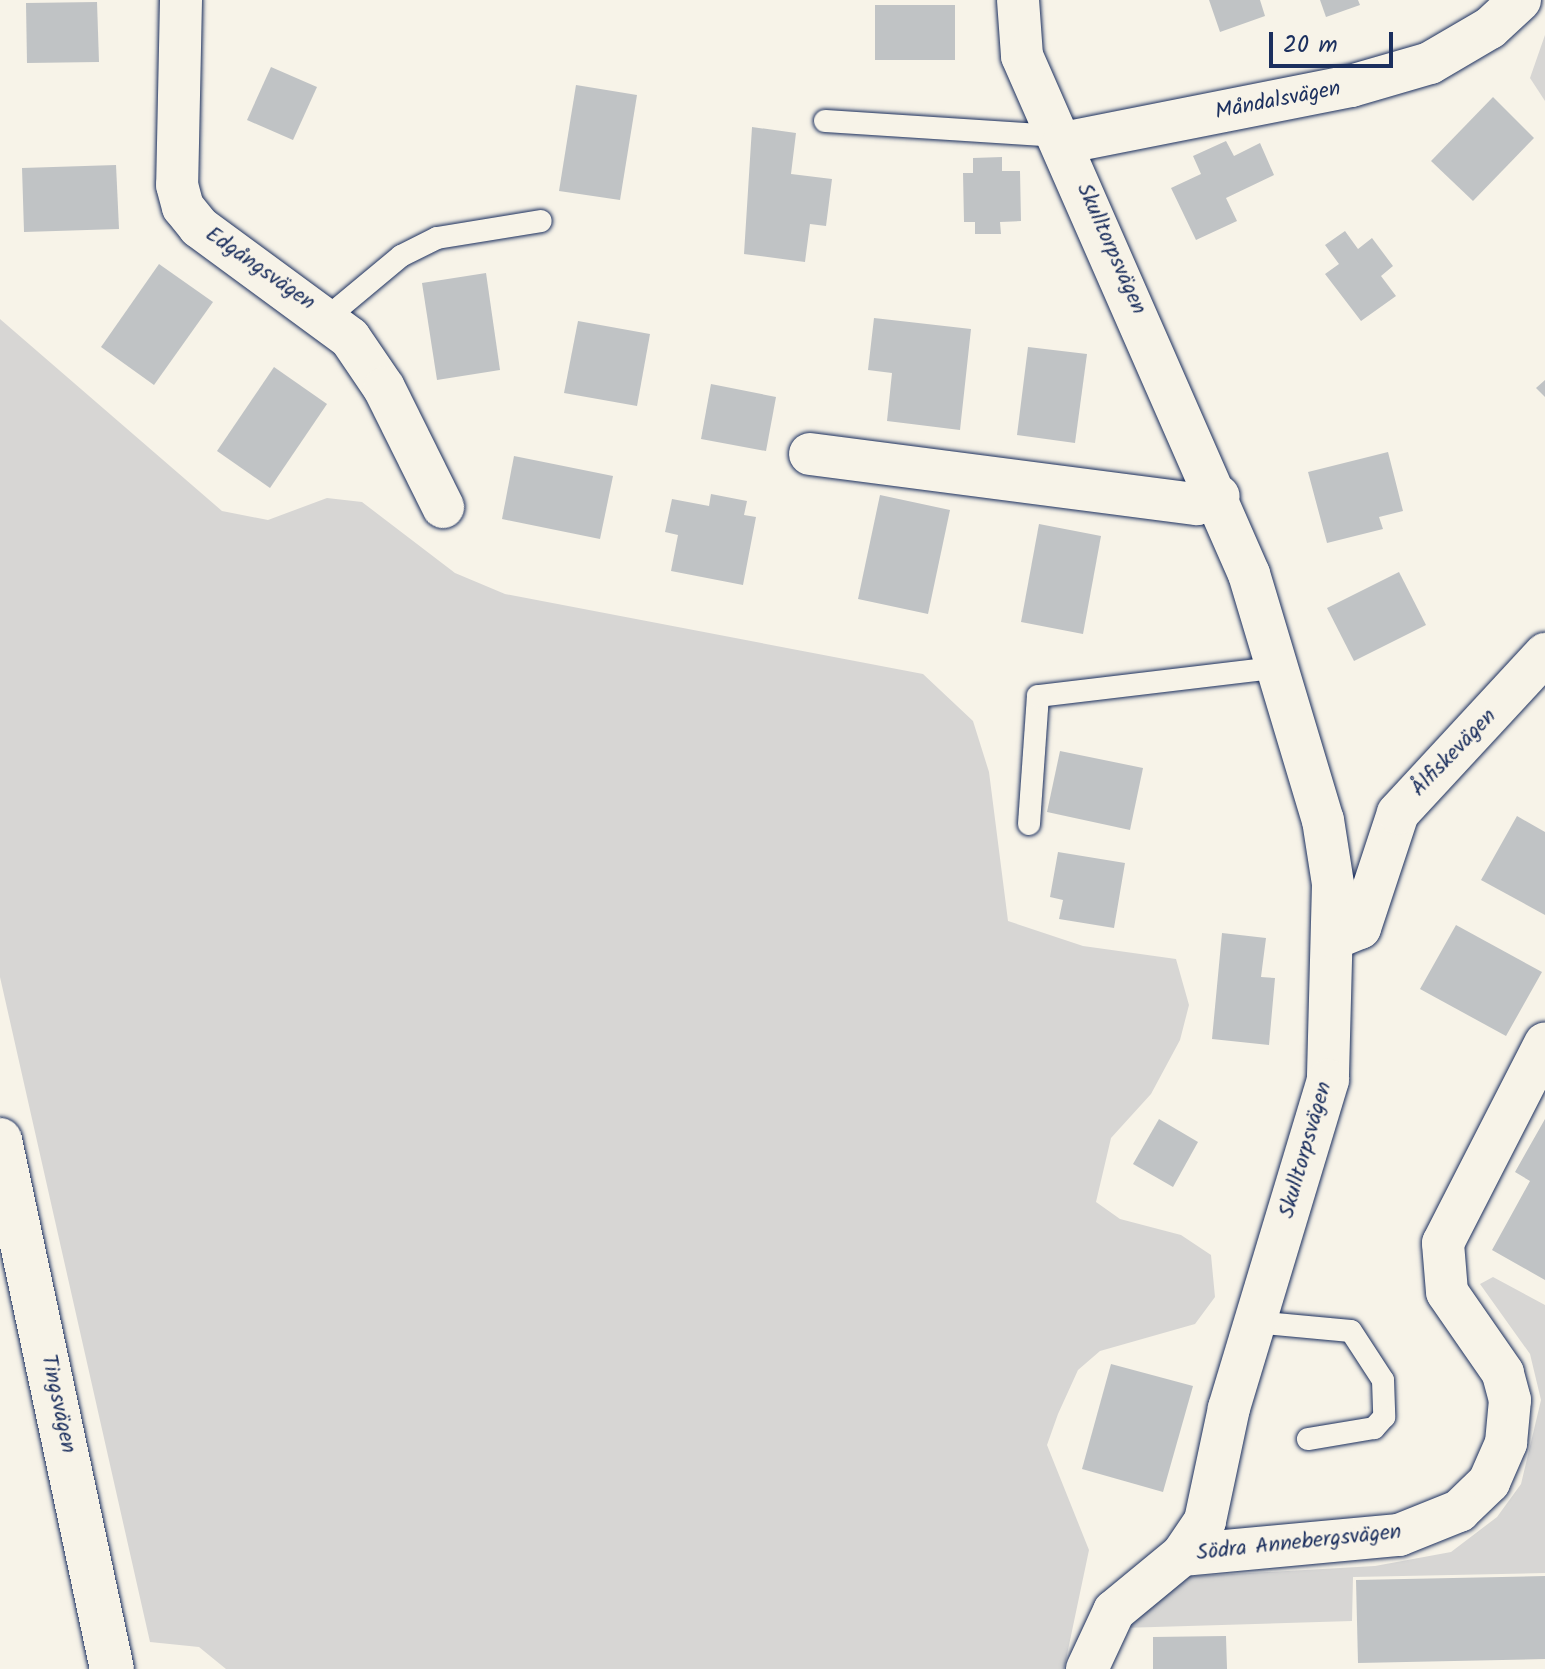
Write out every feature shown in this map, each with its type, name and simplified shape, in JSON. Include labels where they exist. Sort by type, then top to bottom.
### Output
[{"type":"street","name":"Edgångsvägen","points":[[181,0],[177,185],[183,207],[234,254],[329,316],[384,388],[443,507]]},
{"type":"street","name":"Skulltorpsvägen","points":[[1018,0],[1022,56],[1219,496],[1280,667],[1323,820],[1335,938],[1328,1080],[1254,1322],[1205,1521],[1182,1555],[1114,1611],[1087,1669]]},
{"type":"street","name":"Måndalsvägen","points":[[1061,139],[1351,86],[1430,63],[1486,14],[1520,0]]},
{"type":"street","points":[[810,454],[1197,504],[1219,496]]},
{"type":"street","name":"Ålfiskevägen","points":[[1335,938],[1360,928],[1398,813],[1545,654]]},
{"type":"street","name":"Södra Annebergsvägen","points":[[1182,1555],[1399,1535],[1459,1511],[1489,1482],[1506,1443],[1510,1400],[1503,1373],[1447,1292],[1443,1243],[1545,1044]]},
{"type":"street","name":"Tingsvägen","points":[[0,1140],[112,1669]]},
{"type":"lane","points":[[825,121],[1061,139]]},
{"type":"lane","points":[[329,316],[401,256],[437,238],[541,221]]},
{"type":"lane","points":[[1029,824],[1038,696],[1280,667]]},
{"type":"lane","points":[[1254,1322],[1351,1331],[1383,1380],[1387,1402],[1374,1428],[1308,1439]]},
{"type":"shaded area","points":[[1545,35],[1545,101],[1530,78]]},
{"type":"shaded area","points":[[0,319],[222,511],[268,520],[327,498],[362,502],[455,573],[505,594],[923,674],[973,721],[989,772],[1008,921],[1083,946],[1176,959],[1189,1005],[1180,1040],[1151,1094],[1111,1138],[1096,1202],[1120,1219],[1181,1235],[1211,1255],[1215,1297],[1195,1324],[1100,1351],[1078,1370],[1058,1414],[1047,1445],[1089,1550],[1064,1669],[226,1669],[199,1647],[150,1642],[0,977]]},
{"type":"shaded area","points":[[1493,1277],[1545,1305],[1545,1573],[1353,1577],[1352,1621],[1121,1628],[1179,1577],[1375,1566],[1451,1552],[1497,1517],[1521,1484],[1541,1400],[1530,1354],[1480,1284]]},
{"type":"building","points":[[1209,0],[1260,0],[1265,16],[1220,32]]},
{"type":"building","points":[[1320,0],[1358,0],[1360,5],[1326,17]]},
{"type":"building","points":[[97,2],[99,62],[27,63],[26,3]]},
{"type":"building","points":[[875,5],[955,5],[955,60],[875,60]]},
{"type":"building","points":[[271,67],[317,87],[293,140],[247,120]]},
{"type":"building","points":[[576,85],[637,95],[620,200],[559,191]]},
{"type":"building","points":[[1493,97],[1534,138],[1473,201],[1431,161]]},
{"type":"building","points":[[752,127],[796,133],[791,174],[832,179],[826,226],[810,224],[805,262],[744,254]]},
{"type":"building","points":[[1226,141],[1234,156],[1260,143],[1274,175],[1226,198],[1237,221],[1196,240],[1171,188],[1201,174],[1193,156]]},
{"type":"building","points":[[1002,157],[1002,171],[1020,171],[1021,221],[1000,222],[1001,234],[975,234],[975,222],[964,222],[963,173],[973,173],[973,158]]},
{"type":"building","points":[[116,165],[119,229],[24,232],[22,168]]},
{"type":"building","points":[[1345,231],[1358,249],[1372,238],[1393,266],[1381,276],[1396,296],[1361,321],[1325,274],[1339,264],[1325,245]]},
{"type":"building","points":[[159,264],[213,302],[154,385],[101,347]]},
{"type":"building","points":[[486,273],[500,370],[437,380],[422,283]]},
{"type":"building","points":[[874,318],[971,329],[960,430],[887,421],[892,373],[868,370]]},
{"type":"building","points":[[578,321],[650,334],[637,406],[564,393]]},
{"type":"building","points":[[1028,347],[1087,354],[1075,443],[1017,435]]},
{"type":"building","points":[[274,367],[327,404],[270,488],[217,451]]},
{"type":"building","points":[[1545,380],[1545,397],[1536,388]]},
{"type":"building","points":[[711,384],[776,397],[766,451],[701,439]]},
{"type":"building","points":[[1388,452],[1403,511],[1379,517],[1383,529],[1327,543],[1308,472]]},
{"type":"building","points":[[514,456],[613,476],[600,539],[502,519]]},
{"type":"building","points":[[711,494],[747,501],[744,515],[756,517],[743,585],[671,571],[678,535],[665,532],[672,499],[709,506]]},
{"type":"building","points":[[880,495],[950,510],[928,614],[858,599]]},
{"type":"building","points":[[1039,524],[1101,536],[1083,634],[1021,622]]},
{"type":"building","points":[[1399,572],[1426,625],[1354,661],[1327,608]]},
{"type":"building","points":[[1060,751],[1143,768],[1130,830],[1047,812]]},
{"type":"building","points":[[1517,816],[1545,832],[1545,915],[1481,880]]},
{"type":"building","points":[[1058,852],[1125,863],[1114,928],[1059,919],[1063,900],[1050,897]]},
{"type":"building","points":[[1456,925],[1542,972],[1506,1036],[1420,989]]},
{"type":"building","points":[[1222,933],[1266,938],[1261,977],[1275,978],[1269,1045],[1212,1039]]},
{"type":"building","points":[[1159,1119],[1198,1142],[1173,1187],[1133,1164]]},
{"type":"building","points":[[1545,1119],[1545,1280],[1492,1250],[1530,1181],[1515,1172]]},
{"type":"building","points":[[1111,1364],[1193,1386],[1163,1492],[1082,1469]]},
{"type":"building","points":[[1545,1576],[1545,1659],[1358,1663],[1356,1580]]},
{"type":"building","points":[[1226,1636],[1227,1669],[1153,1669],[1153,1637]]}]
